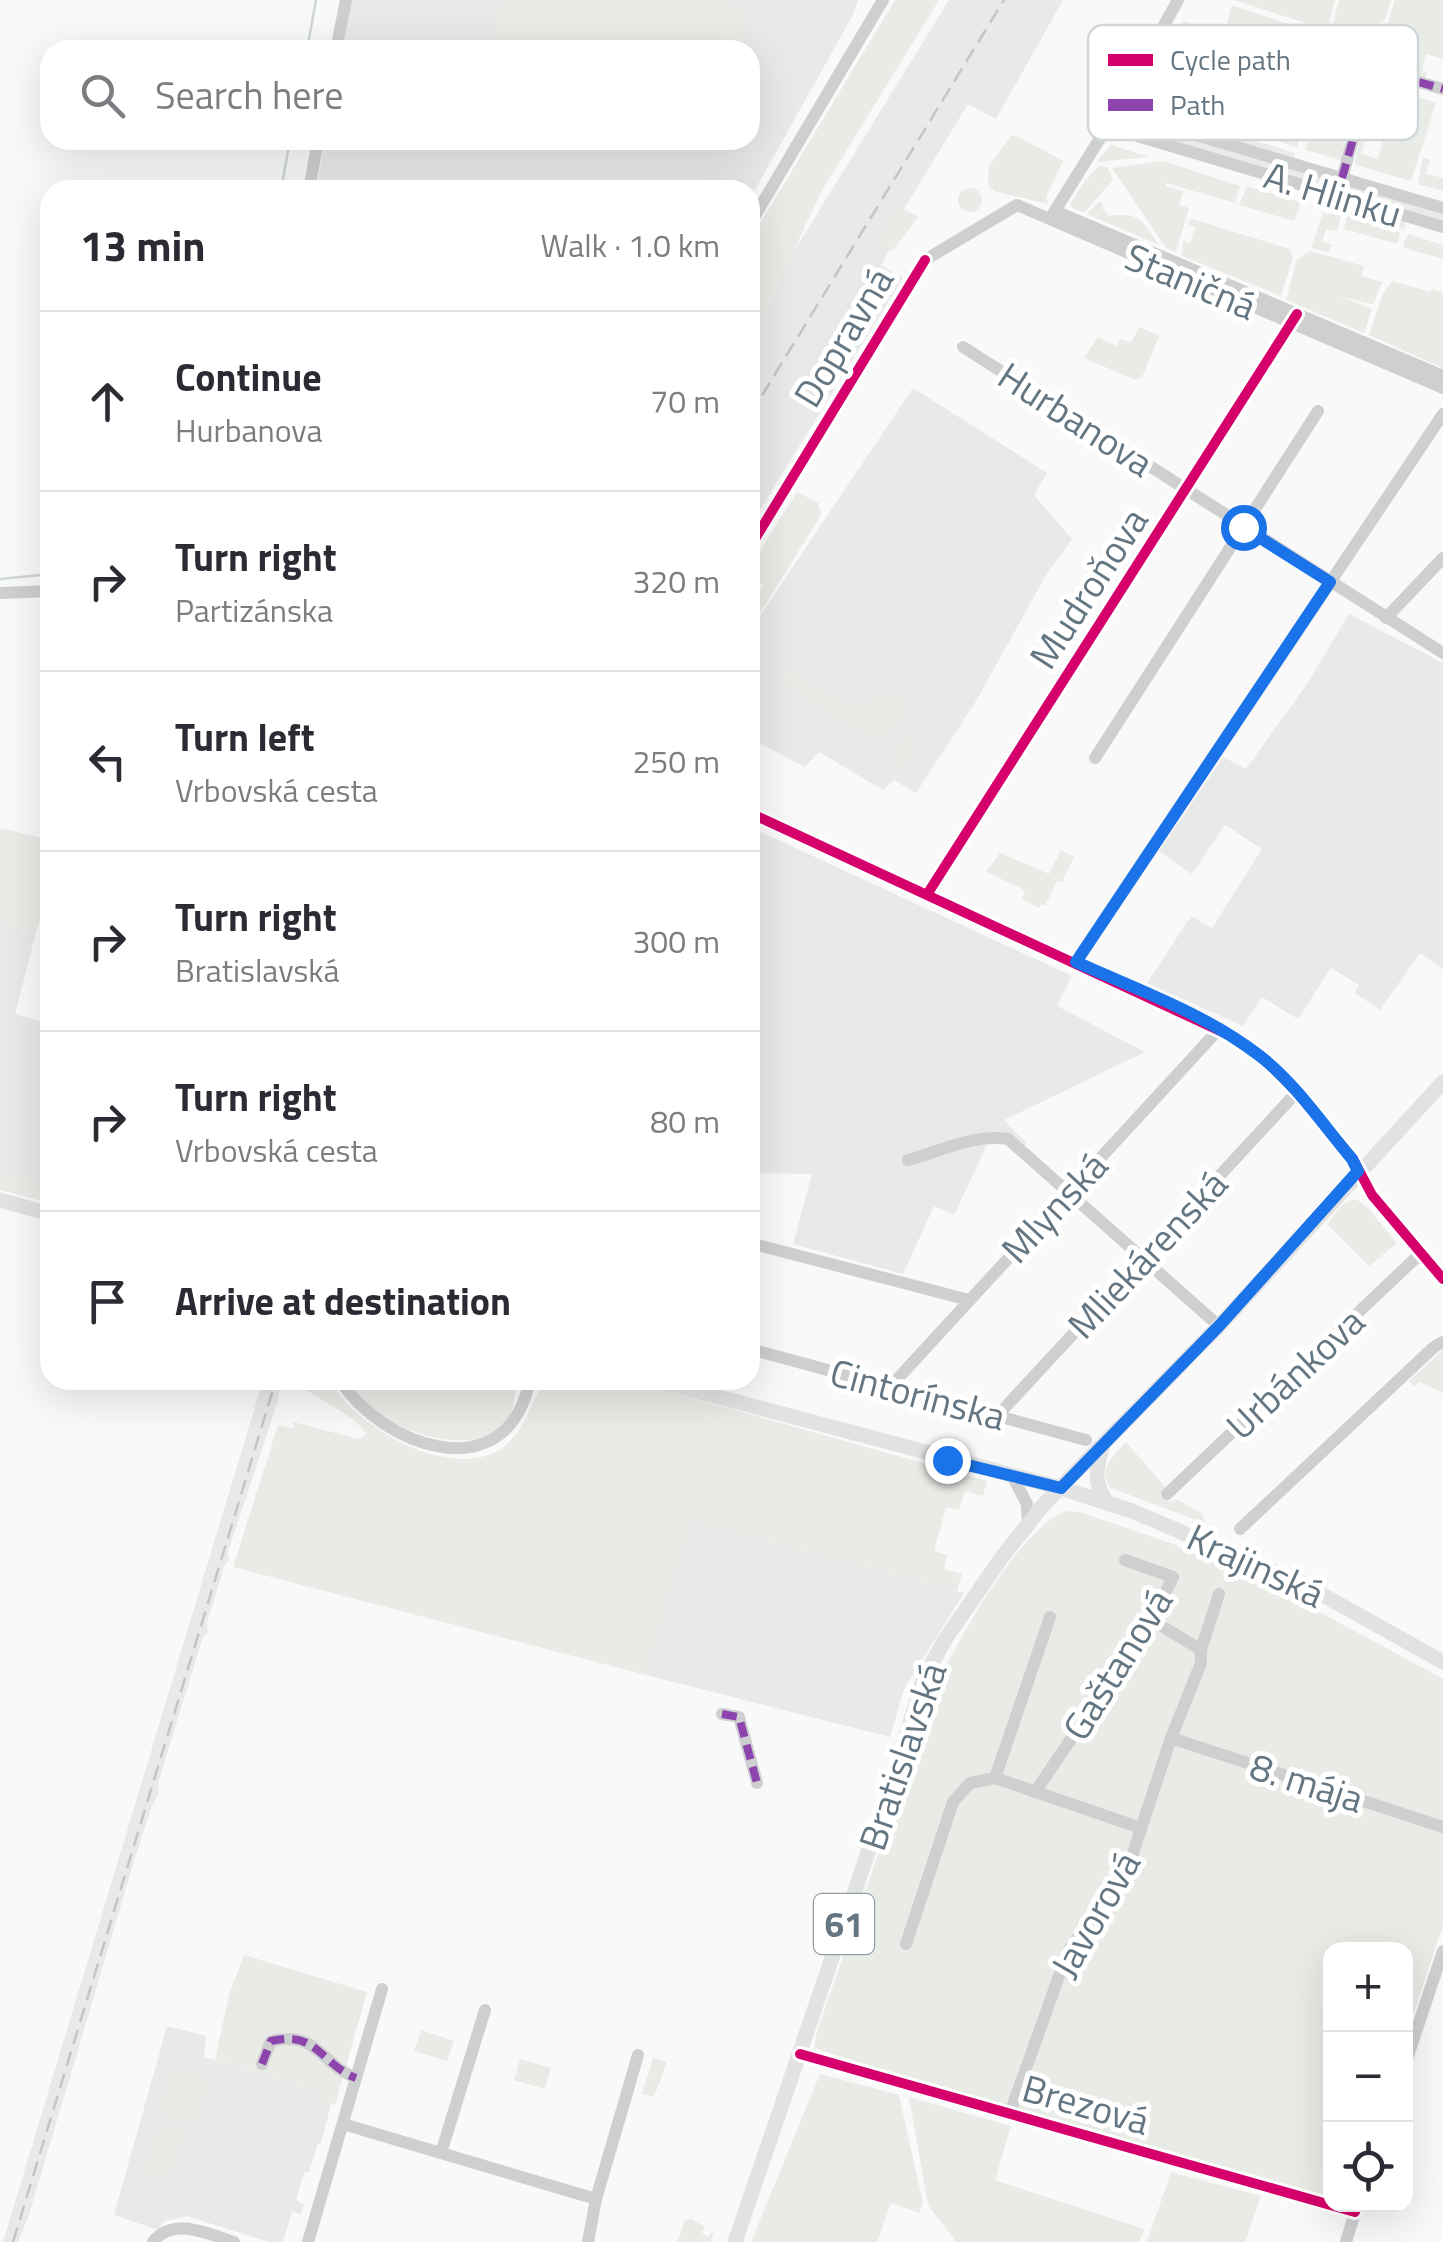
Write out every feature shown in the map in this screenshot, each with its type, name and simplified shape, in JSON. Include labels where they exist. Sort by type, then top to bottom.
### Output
[{"type":"main road","name":"Bratislavská","points":[[735,2242],[924,1677],[946,1638],[1028,1524],[1219,1326],[1443,1082]]},
{"type":"main road","points":[[0,1200],[40,1211]]},
{"type":"main road","name":"Krajinská","points":[[692,1390],[1061,1488],[1169,1525],[1329,1597],[1443,1662]]},
{"type":"main road","points":[[1103,1444],[1095,1472],[1108,1504]]},
{"type":"street","points":[[338,40],[346,0]]},
{"type":"street","points":[[760,207],[883,0]]},
{"type":"street","points":[[1165,25],[1178,0]]},
{"type":"street","points":[[1418,81],[1443,89]]},
{"type":"street","points":[[1052,215],[1099,140]]},
{"type":"street","name":"A. Hlinku","points":[[1154,140],[1443,227]]},
{"type":"street","name":"A. Hlinku","points":[[1213,140],[1443,208]]},
{"type":"street","name":"A. Hlinku","points":[[1342,178],[1354,140]]},
{"type":"street","points":[[311,180],[316,150]]},
{"type":"street","name":"Dopravná","points":[[760,530],[925,260],[1016,205],[1052,215]]},
{"type":"street","name":"Staničná","points":[[1052,215],[1443,388]]},
{"type":"street","name":"Staničná","points":[[1294,319],[1443,376]]},
{"type":"street","name":"Mudroňova","points":[[928,893],[1294,319]]},
{"type":"street","name":"Hurbanova","points":[[963,346],[1443,653]]},
{"type":"street","points":[[1094,758],[1318,411]]},
{"type":"street","points":[[1076,962],[1443,414]]},
{"type":"street","points":[[1386,618],[1443,558]]},
{"type":"street","points":[[0,593],[40,591]]},
{"type":"street","points":[[760,817],[1220,1028],[1263,1058],[1297,1092],[1352,1159],[1372,1194],[1443,1279]]},
{"type":"street","name":"Mlynská","points":[[890,1387],[1220,1028]]},
{"type":"street","name":"Mliekárenská","points":[[998,1415],[1297,1092]]},
{"type":"street","points":[[908,1160],[956,1143],[981,1138],[1008,1139],[1219,1326]]},
{"type":"street","points":[[760,1246],[969,1300]]},
{"type":"street","name":"Urbánkova","points":[[1167,1494],[1422,1252]]},
{"type":"street","points":[[1240,1529],[1443,1342]]},
{"type":"street","name":"Cintorínska","points":[[760,1352],[1086,1440]]},
{"type":"street","points":[[346,1390],[379,1422],[422,1441],[466,1448],[494,1442],[511,1427],[528,1390]]},
{"type":"street","points":[[1013,1477],[1027,1504],[1028,1524]]},
{"type":"street","name":"Gaštanová","points":[[1035,1792],[1152,1620],[1173,1577],[1125,1560]]},
{"type":"street","name":"Javorová","points":[[1010,2113],[1068,1951],[1131,1859],[1171,1738],[1201,1663],[1201,1650],[1219,1594]]},
{"type":"street","points":[[995,1778],[1050,1617]]},
{"type":"street","points":[[1152,1620],[1201,1650]]},
{"type":"street","points":[[722,1714],[739,1718],[757,1783]]},
{"type":"street","name":"8. mája","points":[[1171,1738],[1443,1827]]},
{"type":"street","name":"Javorová","points":[[995,1778],[1141,1828]]},
{"type":"street","name":"Bratislavská","points":[[906,1944],[953,1802],[970,1783],[995,1778]]},
{"type":"street","points":[[1413,2041],[1443,1951]]},
{"type":"street","points":[[308,2242],[382,1989]]},
{"type":"street","points":[[441,2153],[485,2010]]},
{"type":"street","points":[[262,2064],[270,2041],[292,2038],[314,2046],[342,2072],[356,2078]]},
{"type":"street","name":"Brezová","points":[[800,2054],[1323,2199]]},
{"type":"street","points":[[588,2242],[596,2199],[638,2055]]},
{"type":"street","points":[[343,2124],[596,2199]]},
{"type":"street","points":[[1346,2242],[1355,2212]]},
{"type":"street","points":[[152,2242],[158,2234],[190,2228],[234,2242]]},
{"type":"shaded area","points":[[351,0],[858,0],[760,181],[318,180],[323,150],[760,150],[760,40],[344,40]]},
{"type":"shaded area","points":[[500,0],[709,0],[749,5],[744,40],[493,40]]},
{"type":"shaded area","points":[[895,0],[939,0],[820,194],[760,320],[760,223]]},
{"type":"shaded area","points":[[949,0],[1063,0],[996,119],[968,104],[904,209],[899,206],[890,249],[881,265],[903,278],[760,510],[760,318],[796,248]]},
{"type":"shaded area","points":[[1234,0],[1335,0],[1328,25],[1312,25]]},
{"type":"shaded area","points":[[1339,0],[1391,0],[1385,19],[1376,25],[1333,25]]},
{"type":"shaded area","points":[[1395,0],[1443,0],[1443,59],[1426,54],[1422,71],[1427,73],[1425,80],[1418,78],[1418,25],[1387,25]]},
{"type":"shaded area","points":[[1234,6],[1292,25],[1227,25]]},
{"type":"shaded area","points":[[1418,97],[1436,103],[1411,181],[1356,165],[1360,140],[1365,140],[1361,154],[1378,159],[1384,140],[1418,140]]},
{"type":"shaded area","points":[[1011,136],[1063,161],[1046,197],[1048,204],[996,192],[988,185],[989,166]]},
{"type":"shaded area","points":[[1172,140],[1192,140],[1337,183],[1332,189]]},
{"type":"shaded area","points":[[1232,140],[1253,140],[1295,153],[1294,158]]},
{"type":"shaded area","points":[[1274,140],[1299,140],[1297,147]]},
{"type":"shaded area","points":[[1308,140],[1340,140],[1348,144],[1341,160],[1305,150]]},
{"type":"shaded area","points":[[1111,145],[1149,157],[1096,162]]},
{"type":"shaded area","points":[[1423,158],[1430,160],[1426,174],[1443,178],[1443,191],[1418,184]]},
{"type":"shaded area","points":[[1163,161],[1240,186],[1235,203],[1166,183],[1183,191],[1179,205],[1189,208],[1176,252],[1166,248],[1112,168]]},
{"type":"shaded area","points":[[1099,166],[1107,167],[1113,180],[1084,213],[1072,208],[1070,204],[1084,182]]},
{"type":"shaded area","points":[[1247,186],[1301,202],[1294,221],[1239,205]]},
{"type":"shaded area","points":[[1346,186],[1443,214],[1443,222],[1344,191]]},
{"type":"shaded area","points":[[965,188],[975,188],[982,200],[975,212],[965,212],[958,205],[958,195]]},
{"type":"shaded area","points":[[1099,202],[1109,216],[1128,215],[1139,220],[1159,245],[1087,214]]},
{"type":"shaded area","points":[[1347,204],[1406,221],[1404,229],[1345,211]]},
{"type":"shaded area","points":[[899,206],[918,217],[892,251],[877,242]]},
{"type":"shaded area","points":[[1324,209],[1324,213],[1341,216],[1337,231],[1326,229],[1322,242],[1332,245],[1328,252],[1311,248]]},
{"type":"shaded area","points":[[1347,216],[1400,232],[1398,244],[1344,229]]},
{"type":"shaded area","points":[[1192,219],[1290,249],[1293,258],[1281,296],[1182,256],[1183,241],[1190,243],[1195,227],[1188,224]]},
{"type":"shaded area","points":[[1408,234],[1443,245],[1443,259],[1404,248]]},
{"type":"shaded area","points":[[1311,251],[1364,266],[1361,276],[1382,282],[1373,304],[1341,297],[1372,309],[1364,333],[1286,300],[1297,259]]},
{"type":"shaded area","points":[[1392,281],[1443,292],[1443,368],[1369,335],[1383,293]]},
{"type":"shaded area","points":[[1139,327],[1159,336],[1143,375],[1136,380],[1084,358],[1098,337],[1116,346],[1121,339],[1131,343]]},
{"type":"shaded area","points":[[913,388],[1047,473],[1034,495],[1072,539],[1045,577],[976,701],[916,793],[894,780],[883,790],[819,752],[805,767],[760,743],[760,616]]},
{"type":"shaded area","points":[[797,492],[818,503],[821,515],[760,613],[760,551]]},
{"type":"shaded area","points":[[1349,614],[1443,663],[1443,969],[1420,953],[1380,1010],[1355,993],[1359,985],[1331,968],[1298,1019],[1262,997],[1243,1026],[1147,983],[1191,916],[1212,928],[1262,849],[1225,825],[1192,874],[1159,851],[1223,757],[1246,769],[1307,684]]},
{"type":"shaded area","points":[[786,667],[843,702],[859,703],[893,694],[910,704],[887,739],[874,741],[778,681]]},
{"type":"shaded area","points":[[906,731],[912,733],[916,755],[901,767],[892,752]]},
{"type":"shaded area","points":[[0,828],[40,838],[40,919],[36,932],[0,922]]},
{"type":"shaded area","points":[[760,832],[1072,976],[1057,1006],[1145,1052],[1004,1120],[1027,1143],[1020,1151],[1012,1145],[989,1141],[954,1215],[934,1206],[903,1274],[793,1244],[812,1174],[760,1173]]},
{"type":"shaded area","points":[[1061,850],[1074,857],[1062,882],[1057,881],[1045,906],[1041,904],[1039,908],[1022,899],[1025,892],[1021,888],[986,872],[1000,853],[1049,874]]},
{"type":"shaded area","points":[[0,922],[36,932],[15,1014],[40,1021],[40,1180],[0,1170]]},
{"type":"shaded area","points":[[0,1170],[40,1180],[40,1200],[0,1190]]},
{"type":"shaded area","points":[[1356,1199],[1397,1243],[1369,1266],[1327,1224],[1344,1203]]},
{"type":"shaded area","points":[[1443,1350],[1443,1393],[1420,1382],[1415,1387],[1409,1381]]},
{"type":"shaded area","points":[[260,1390],[280,1390],[29,2215],[18,2242],[3,2242]]},
{"type":"shaded area","points":[[307,1390],[337,1390],[360,1415],[406,1445],[458,1459],[481,1457],[502,1448],[518,1432],[541,1390],[663,1390],[987,1481],[983,1496],[965,1491],[959,1510],[946,1507],[934,1551],[947,1555],[944,1569],[962,1574],[957,1591],[691,1522],[646,1675],[233,1567],[278,1425],[294,1429],[293,1422],[358,1439],[366,1435],[349,1417]]},
{"type":"shaded area","points":[[356,1390],[514,1390],[513,1408],[502,1426],[485,1437],[464,1440],[415,1432],[392,1422]]},
{"type":"shaded area","points":[[1126,1442],[1165,1487],[1160,1496],[1172,1502],[1176,1499],[1201,1513],[1207,1524],[1111,1488],[1106,1469]]},
{"type":"shaded area","points":[[1066,1511],[1080,1512],[1173,1544],[1294,1598],[1443,1679],[1443,1925],[1413,2015],[1413,1942],[1323,1942],[1323,2194],[1013,2112],[814,2048],[934,1691],[990,1590],[1028,1540]]},
{"type":"shaded area","points":[[691,1522],[964,1593],[904,1689],[890,1737],[646,1675]]},
{"type":"shaded area","points":[[244,1955],[367,1992],[335,2105],[318,2100],[320,2093],[215,2060],[229,1995]]},
{"type":"shaded area","points":[[167,2026],[206,2036],[204,2057],[320,2093],[318,2100],[331,2104],[321,2143],[309,2172],[304,2172],[296,2200],[304,2204],[301,2214],[292,2212],[283,2242],[269,2242],[187,2216],[164,2221],[158,2230],[114,2215]]},
{"type":"shaded area","points":[[421,2030],[454,2041],[447,2061],[414,2051]]},
{"type":"shaded area","points":[[653,2058],[667,2062],[654,2097],[642,2094]]},
{"type":"shaded area","points":[[520,2059],[551,2068],[545,2089],[514,2080]]},
{"type":"shaded area","points":[[174,2067],[209,2078],[197,2126],[156,2113]]},
{"type":"shaded area","points":[[820,2074],[899,2095],[923,2203],[919,2213],[891,2203],[877,2242],[751,2242]]},
{"type":"shaded area","points":[[909,2097],[1011,2126],[995,2180],[1144,2229],[1139,2242],[956,2242],[928,2205]]},
{"type":"shaded area","points":[[159,2123],[185,2131],[169,2181],[143,2172]]},
{"type":"shaded area","points":[[1171,2172],[1261,2196],[1245,2242],[1147,2242]]},
{"type":"shaded area","points":[[691,2219],[705,2227],[702,2233],[708,2237],[714,2229],[711,2242],[677,2242],[685,2221]]},
{"type":"waterway","points":[[309,40],[316,0]]},
{"type":"waterway","points":[[283,180],[288,150]]},
{"type":"waterway","points":[[0,579],[40,575]]},
{"type":"railway","points":[[760,399],[1004,0]]},
{"type":"railway","points":[[13,2242],[273,1390]]},
{"type":"marked path","points":[[1418,82],[1443,89]]},
{"type":"marked path","points":[[1342,178],[1353,140]]},
{"type":"marked path","points":[[722,1714],[739,1717],[757,1783]]},
{"type":"marked path","points":[[262,2064],[271,2041],[299,2040],[356,2078]]},
{"type":"cycle path","points":[[760,531],[925,260]]},
{"type":"cycle path","points":[[928,893],[1297,314]]},
{"type":"cycle path","points":[[760,818],[1229,1035],[1263,1058],[1297,1092],[1353,1159],[1372,1195],[1443,1279]]},
{"type":"cycle path","points":[[800,2054],[1323,2203]]},
{"type":"route","points":[[947,1460],[1061,1488],[1219,1326],[1358,1171],[1297,1092],[1263,1058],[1220,1028],[1076,962],[1330,582],[1243,527]]}]
